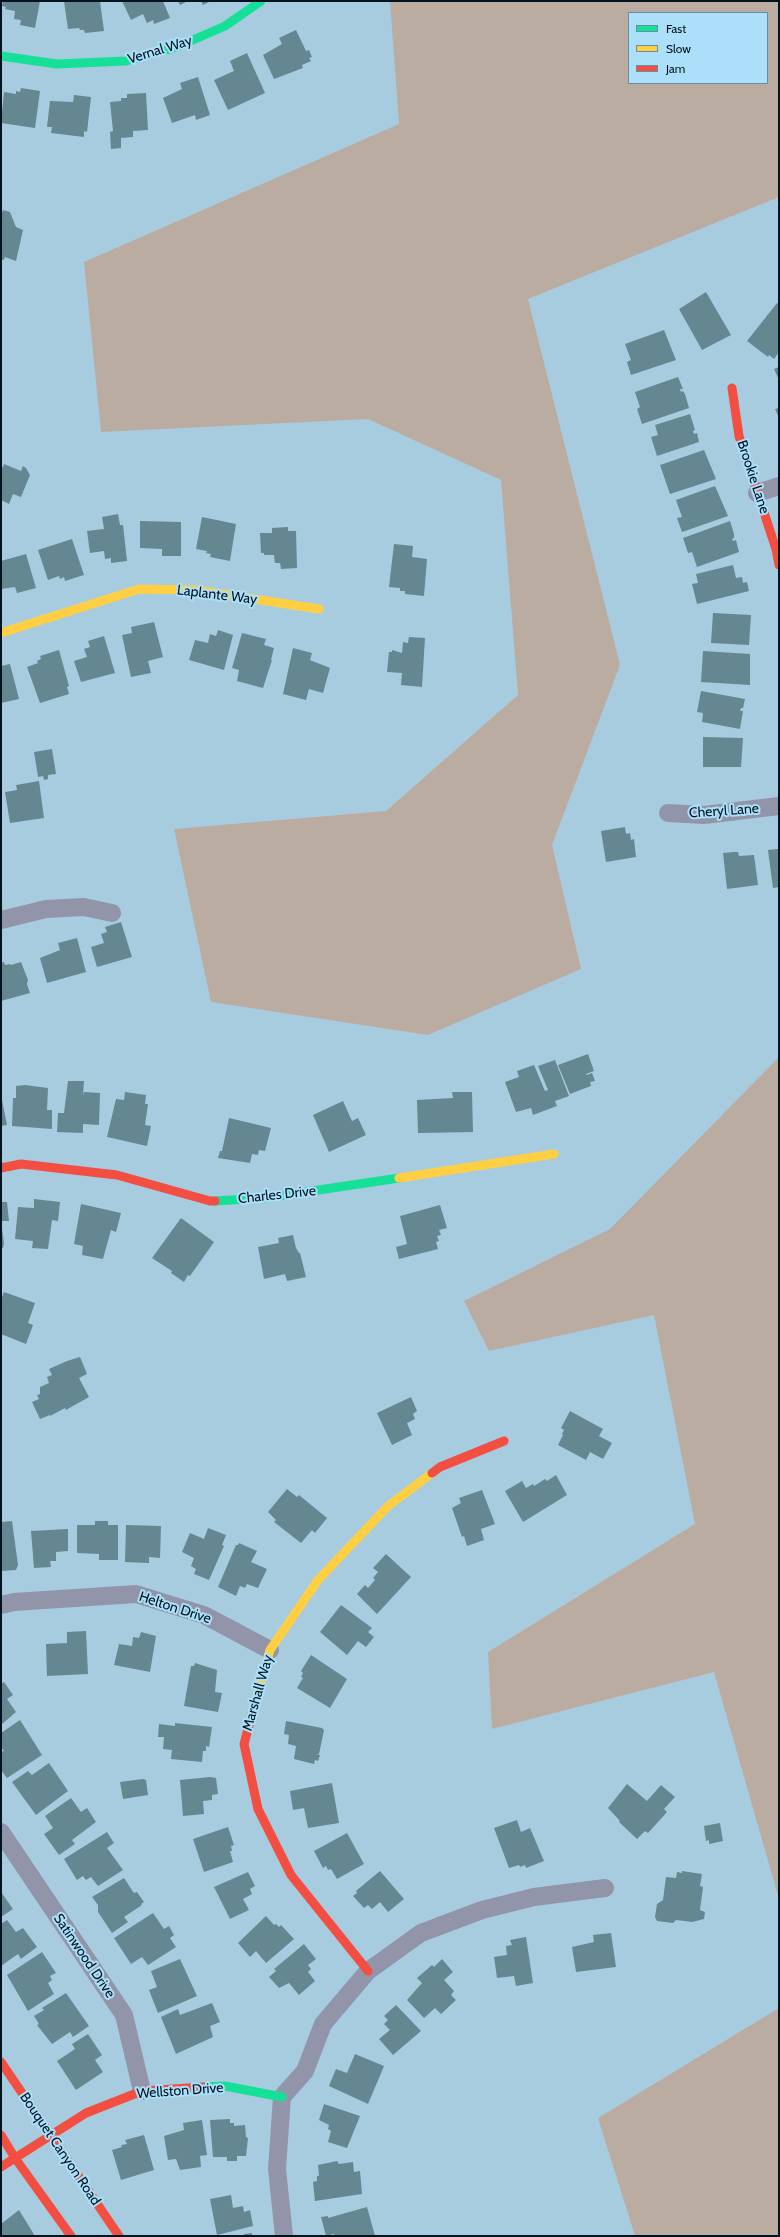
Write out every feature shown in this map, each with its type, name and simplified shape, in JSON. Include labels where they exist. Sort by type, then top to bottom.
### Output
[{"type":"street","name":"Vernal Way","points":[[1,56],[57,64],[126,61],[177,47],[225,26],[261,1]]},
{"type":"street","name":"Brookie Lane","points":[[732,388],[739,436],[776,549],[779,565]]},
{"type":"street","points":[[757,493],[779,486]]},
{"type":"street","name":"Laplante Way","points":[[1,633],[139,589],[196,590],[319,609]]},
{"type":"street","name":"Cheryl Lane","points":[[668,813],[704,815],[779,806]]},
{"type":"street","points":[[1,920],[46,909],[84,907],[112,913]]},
{"type":"street","name":"Charles Drive","points":[[1,1168],[21,1164],[117,1175],[210,1200],[265,1198],[554,1154]]},
{"type":"street","name":"Marshall Way","points":[[368,1972],[291,1875],[258,1809],[244,1744],[270,1650],[318,1580],[388,1506],[440,1467],[504,1441]]},
{"type":"street","name":"Helton Drive","points":[[1,1605],[14,1602],[136,1594],[204,1615],[270,1650]]},
{"type":"street","name":"Satinwood Drive","points":[[1,1832],[124,2015],[142,2091]]},
{"type":"street","points":[[284,2236],[277,2169],[282,2098],[305,2071],[324,2024],[368,1972],[421,1933],[482,1910],[534,1897],[605,1888]]},
{"type":"street","name":"Bouquet Canyon Road","points":[[1,2062],[49,2135],[119,2236]]},
{"type":"street","name":"Wellston Drive","points":[[1,2167],[49,2135],[86,2113],[142,2091],[225,2086],[282,2098]]},
{"type":"street","points":[[1,2135],[15,2158],[71,2236]]},
{"type":"shaded area","points":[[390,1],[779,1],[779,197],[528,299],[620,665],[552,845],[581,969],[428,1035],[211,1002],[174,829],[386,811],[518,695],[501,480],[368,419],[101,432],[84,262],[399,124]]},
{"type":"shaded area","points":[[779,1057],[779,1899],[714,1672],[492,1729],[488,1652],[695,1524],[654,1315],[489,1351],[464,1301],[610,1229]]},
{"type":"shaded area","points":[[779,2008],[779,2236],[635,2236],[598,2118]]},
{"type":"building","points":[[3,1],[40,1],[35,28],[20,25],[21,20],[14,19],[15,11],[5,9],[6,7],[2,6]]},
{"type":"building","points":[[64,1],[100,1],[104,31],[85,33],[84,30],[80,30],[79,28],[68,29]]},
{"type":"building","points":[[122,1],[163,1],[170,18],[154,24],[153,20],[147,23],[143,14],[131,20]]},
{"type":"building","points":[[178,1],[188,1],[180,5]]},
{"type":"building","points":[[201,1],[211,1],[203,5]]},
{"type":"building","points":[[296,30],[306,51],[309,50],[312,57],[309,58],[311,61],[302,65],[303,68],[274,79],[263,55],[282,44],[279,38]]},
{"type":"building","points":[[247,53],[265,93],[228,110],[214,80],[234,71],[230,61]]},
{"type":"building","points":[[198,77],[210,115],[196,120],[195,115],[172,123],[163,98],[182,89],[180,83]]},
{"type":"building","points":[[21,88],[40,91],[35,128],[1,123],[4,92],[16,94],[16,91],[20,92]]},
{"type":"building","points":[[146,93],[148,130],[133,131],[133,137],[121,138],[121,148],[111,149],[110,132],[113,131],[110,102],[121,101],[121,98],[127,98],[127,94]]},
{"type":"building","points":[[74,95],[91,97],[87,132],[84,131],[84,137],[51,133],[52,127],[47,127],[50,101],[73,102]]},
{"type":"building","points":[[3,210],[10,212],[16,227],[23,230],[16,261],[5,257],[4,260],[1,259],[1,216]]},
{"type":"building","points":[[706,292],[731,335],[702,350],[679,309]]},
{"type":"building","points":[[777,303],[779,305],[779,352],[774,359],[769,355],[768,357],[747,341]]},
{"type":"building","points":[[664,330],[676,360],[631,375],[627,362],[631,360],[625,344]]},
{"type":"building","points":[[779,367],[779,380],[774,369]]},
{"type":"building","points":[[678,377],[683,389],[680,389],[681,392],[683,391],[685,394],[689,408],[642,424],[637,409],[640,407],[635,392]]},
{"type":"building","points":[[779,408],[779,418],[775,409]]},
{"type":"building","points":[[690,414],[695,430],[693,431],[694,434],[697,433],[699,442],[657,456],[651,437],[658,435],[655,425]]},
{"type":"building","points":[[704,450],[716,479],[670,494],[660,465]]},
{"type":"building","points":[[4,464],[21,471],[23,466],[30,475],[21,497],[13,494],[9,504],[1,500],[1,467],[3,467]]},
{"type":"building","points":[[715,486],[728,516],[682,532],[677,518],[682,517],[676,500]]},
{"type":"building","points":[[118,514],[120,525],[123,525],[127,561],[111,563],[111,558],[105,559],[104,551],[90,553],[87,531],[104,529],[102,517]]},
{"type":"building","points":[[202,517],[236,524],[230,561],[210,557],[211,554],[206,553],[207,551],[196,549]]},
{"type":"building","points":[[140,521],[181,522],[181,556],[162,556],[162,549],[140,548]]},
{"type":"building","points":[[730,521],[734,534],[734,538],[732,539],[733,541],[736,540],[739,552],[697,567],[692,552],[688,553],[683,538]]},
{"type":"building","points":[[288,527],[288,531],[296,531],[297,568],[281,569],[280,563],[275,563],[274,555],[264,555],[264,553],[261,553],[260,533],[272,533],[272,528]]},
{"type":"building","points":[[72,539],[84,575],[65,581],[64,577],[60,579],[59,576],[48,580],[38,550]]},
{"type":"building","points":[[394,544],[413,546],[412,557],[427,559],[424,596],[405,594],[405,591],[400,591],[400,588],[389,587]]},
{"type":"building","points":[[26,554],[36,588],[17,593],[15,587],[1,589],[1,561]]},
{"type":"building","points":[[733,565],[736,578],[742,577],[743,583],[747,582],[749,591],[697,604],[692,584],[698,583],[696,574]]},
{"type":"building","points":[[713,613],[751,615],[749,645],[711,643]]},
{"type":"building","points":[[154,622],[163,657],[148,661],[151,673],[131,677],[122,635],[132,633],[131,627]]},
{"type":"building","points":[[218,630],[233,635],[224,670],[189,660],[195,640],[208,643],[210,634],[216,636]]},
{"type":"building","points":[[242,633],[266,639],[264,645],[274,648],[272,660],[263,688],[237,681],[239,670],[232,668]]},
{"type":"building","points":[[104,636],[115,673],[81,682],[74,661],[87,657],[84,649],[90,647],[88,641]]},
{"type":"building","points":[[409,637],[425,638],[422,687],[401,685],[402,673],[387,672],[389,652],[392,652],[392,650],[402,653],[403,642],[408,643]]},
{"type":"building","points":[[293,648],[312,653],[310,660],[330,668],[323,693],[309,689],[306,700],[283,694]]},
{"type":"building","points":[[59,650],[69,686],[67,687],[69,694],[40,703],[27,667],[38,663],[37,661],[41,659],[40,656]]},
{"type":"building","points":[[703,651],[750,654],[750,685],[701,682]]},
{"type":"building","points":[[10,664],[19,699],[1,703],[1,666]]},
{"type":"building","points":[[701,691],[745,699],[743,708],[741,708],[740,711],[743,711],[740,729],[702,722],[703,713],[697,712]]},
{"type":"building","points":[[703,737],[743,738],[741,767],[703,767]]},
{"type":"building","points":[[52,749],[56,774],[48,775],[48,779],[44,780],[43,776],[38,777],[34,752]]},
{"type":"building","points":[[39,781],[44,818],[10,823],[5,792],[17,790],[16,785]]},
{"type":"building","points":[[625,827],[626,834],[630,833],[631,840],[634,839],[636,857],[606,862],[601,831]]},
{"type":"building","points":[[778,849],[779,887],[773,888],[768,850]]},
{"type":"building","points":[[738,852],[739,856],[754,855],[758,885],[727,889],[723,853]]},
{"type":"building","points":[[121,922],[132,957],[97,967],[91,947],[104,943],[101,934],[107,932],[105,927]]},
{"type":"building","points":[[77,938],[86,972],[47,983],[40,958],[60,950],[58,943]]},
{"type":"building","points":[[4,962],[5,965],[11,965],[21,962],[28,980],[27,984],[30,993],[1,1001],[1,963]]},
{"type":"building","points":[[588,1054],[594,1071],[586,1074],[592,1073],[595,1081],[590,1082],[591,1086],[570,1094],[558,1065]]},
{"type":"building","points":[[555,1060],[569,1096],[555,1101],[557,1106],[533,1115],[531,1108],[516,1112],[505,1082],[519,1077],[517,1071],[534,1065],[545,1091],[548,1090],[538,1066]]},
{"type":"building","points":[[68,1081],[84,1081],[83,1096],[84,1092],[100,1093],[99,1125],[83,1124],[83,1133],[57,1132],[58,1113],[64,1113]]},
{"type":"building","points":[[25,1085],[48,1088],[47,1110],[52,1110],[52,1129],[12,1126],[13,1098],[16,1098],[16,1086]]},
{"type":"building","points":[[125,1092],[146,1095],[145,1104],[148,1104],[145,1125],[151,1126],[147,1146],[107,1137],[116,1099],[124,1100]]},
{"type":"building","points":[[452,1092],[472,1092],[473,1132],[418,1133],[417,1100],[453,1098]]},
{"type":"building","points":[[1,1095],[7,1125],[1,1126]]},
{"type":"building","points":[[343,1101],[352,1121],[358,1118],[366,1135],[329,1152],[313,1115]]},
{"type":"building","points":[[229,1118],[271,1128],[265,1151],[259,1150],[258,1155],[252,1154],[250,1163],[218,1158],[220,1151],[222,1151]]},
{"type":"building","points":[[34,1199],[60,1202],[58,1221],[52,1220],[48,1249],[32,1248],[33,1241],[15,1239],[18,1207],[34,1208]]},
{"type":"building","points":[[1,1202],[7,1202],[9,1221],[1,1221]]},
{"type":"building","points":[[81,1204],[121,1213],[116,1232],[111,1230],[103,1259],[82,1255],[83,1246],[74,1244]]},
{"type":"building","points":[[440,1205],[447,1228],[439,1230],[441,1235],[437,1236],[439,1241],[436,1242],[438,1249],[399,1259],[396,1247],[407,1244],[400,1216]]},
{"type":"building","points":[[181,1218],[214,1242],[184,1282],[171,1273],[172,1271],[152,1258]]},
{"type":"building","points":[[1,1223],[4,1243],[3,1248],[1,1248]]},
{"type":"building","points":[[293,1235],[296,1248],[300,1253],[306,1277],[287,1281],[285,1274],[264,1279],[258,1247],[279,1243],[278,1238]]},
{"type":"building","points":[[4,1292],[35,1303],[28,1323],[33,1325],[26,1344],[1,1334],[1,1300]]},
{"type":"building","points":[[80,1357],[87,1374],[79,1378],[89,1397],[66,1410],[65,1408],[50,1416],[40,1419],[32,1402],[39,1399],[37,1395],[40,1394],[40,1387],[49,1383],[47,1377],[52,1375],[49,1369]]},
{"type":"building","points":[[411,1397],[417,1411],[413,1414],[415,1419],[407,1423],[412,1435],[392,1445],[377,1413]]},
{"type":"building","points":[[570,1411],[603,1429],[599,1436],[612,1443],[603,1459],[590,1452],[586,1460],[558,1445],[564,1430],[561,1428]]},
{"type":"building","points":[[556,1475],[567,1495],[523,1522],[505,1491],[522,1481],[526,1488],[533,1484],[534,1486],[545,1479],[547,1481]]},
{"type":"building","points":[[287,1489],[297,1497],[299,1495],[327,1518],[315,1533],[312,1530],[301,1543],[274,1522],[276,1520],[268,1512]]},
{"type":"building","points":[[482,1490],[495,1524],[481,1529],[484,1540],[467,1546],[464,1536],[462,1537],[452,1508],[461,1503],[459,1498]]},
{"type":"building","points":[[12,1521],[18,1565],[16,1570],[1,1571],[1,1522]]},
{"type":"building","points":[[95,1521],[108,1521],[108,1525],[118,1525],[118,1560],[99,1560],[99,1554],[77,1553],[77,1525],[95,1525]]},
{"type":"building","points":[[126,1525],[161,1526],[160,1558],[149,1557],[149,1563],[125,1562]]},
{"type":"building","points":[[208,1528],[226,1535],[222,1545],[224,1546],[209,1580],[194,1574],[196,1569],[191,1566],[194,1558],[182,1552],[190,1533],[204,1539]]},
{"type":"building","points":[[68,1529],[68,1551],[56,1552],[56,1561],[50,1561],[51,1567],[34,1568],[31,1531]]},
{"type":"building","points":[[239,1543],[257,1551],[251,1562],[267,1569],[258,1588],[247,1584],[245,1588],[240,1586],[236,1596],[218,1587],[236,1545]]},
{"type":"building","points":[[386,1554],[411,1577],[377,1614],[357,1594],[365,1585],[368,1588],[375,1580],[373,1578],[378,1572],[373,1568]]},
{"type":"building","points":[[341,1605],[372,1628],[368,1632],[374,1637],[366,1647],[358,1641],[347,1655],[320,1632]]},
{"type":"building","points":[[86,1631],[88,1674],[47,1676],[46,1644],[67,1643],[67,1632]]},
{"type":"building","points":[[141,1632],[156,1636],[150,1672],[114,1665],[119,1644],[132,1646],[133,1637],[139,1638]]},
{"type":"building","points":[[311,1655],[347,1679],[330,1708],[297,1688],[303,1678],[301,1677],[303,1673],[301,1671]]},
{"type":"building","points":[[195,1663],[217,1670],[215,1692],[222,1693],[218,1712],[184,1706],[191,1666],[194,1666]]},
{"type":"building","points":[[4,1682],[13,1695],[7,1699],[16,1712],[1,1725],[1,1684]]},
{"type":"building","points":[[20,1720],[42,1755],[7,1778],[1,1770],[1,1752],[4,1751],[1,1747],[1,1733]]},
{"type":"building","points":[[286,1721],[322,1728],[324,1730],[319,1754],[316,1754],[320,1755],[318,1761],[315,1760],[314,1764],[294,1759],[296,1746],[288,1744],[289,1735],[284,1734]]},
{"type":"building","points":[[175,1723],[212,1727],[209,1747],[206,1746],[206,1751],[203,1751],[202,1762],[171,1759],[172,1750],[163,1749],[164,1737],[158,1737],[159,1724],[175,1726]]},
{"type":"building","points":[[49,1763],[68,1791],[36,1815],[12,1782],[28,1771],[32,1775]]},
{"type":"building","points":[[210,1777],[216,1778],[218,1794],[212,1795],[212,1800],[203,1801],[204,1814],[183,1816],[180,1780]]},
{"type":"building","points":[[143,1779],[146,1780],[148,1795],[123,1799],[120,1782]]},
{"type":"building","points":[[332,1783],[339,1823],[308,1828],[304,1808],[293,1810],[290,1791]]},
{"type":"building","points":[[627,1784],[647,1801],[661,1785],[675,1797],[664,1809],[667,1812],[648,1833],[645,1831],[637,1839],[619,1822],[620,1821],[608,1808]]},
{"type":"building","points":[[71,1798],[81,1812],[87,1808],[96,1822],[72,1840],[75,1844],[59,1855],[44,1834],[53,1828],[45,1816]]},
{"type":"building","points":[[517,1820],[521,1832],[530,1828],[544,1861],[526,1868],[525,1865],[520,1867],[519,1865],[509,1868],[494,1828]]},
{"type":"building","points":[[720,1823],[723,1841],[709,1844],[709,1840],[706,1841],[704,1826]]},
{"type":"building","points":[[228,1827],[234,1845],[231,1846],[232,1851],[230,1851],[233,1862],[204,1872],[193,1839]]},
{"type":"building","points":[[107,1832],[114,1843],[107,1848],[123,1870],[98,1886],[91,1877],[86,1880],[83,1876],[77,1880],[64,1859]]},
{"type":"building","points":[[347,1833],[364,1864],[337,1879],[331,1869],[328,1870],[326,1866],[323,1868],[314,1851]]},
{"type":"building","points":[[380,1871],[404,1899],[388,1912],[380,1902],[372,1909],[368,1905],[364,1908],[353,1896],[357,1893],[356,1891]]},
{"type":"building","points":[[682,1871],[702,1874],[700,1886],[703,1887],[700,1910],[705,1912],[704,1919],[692,1922],[676,1920],[673,1923],[657,1921],[655,1917],[657,1904],[663,1900],[666,1877],[676,1878],[677,1872],[682,1873]]},
{"type":"building","points":[[248,1872],[255,1886],[250,1889],[252,1894],[243,1899],[249,1910],[230,1919],[214,1887]]},
{"type":"building","points":[[124,1878],[134,1893],[137,1892],[144,1902],[124,1917],[128,1922],[112,1933],[98,1912],[98,1905],[92,1897]]},
{"type":"building","points":[[1,1892],[13,1909],[1,1917]]},
{"type":"building","points":[[153,1913],[164,1929],[169,1926],[174,1935],[170,1938],[176,1947],[148,1965],[142,1957],[131,1964],[114,1938]]},
{"type":"building","points":[[266,1916],[274,1925],[276,1924],[279,1927],[281,1925],[294,1939],[266,1963],[256,1951],[250,1957],[238,1943]]},
{"type":"building","points":[[7,1920],[16,1932],[23,1928],[37,1947],[21,1959],[18,1954],[1,1966],[1,1924]]},
{"type":"building","points":[[611,1933],[616,1967],[576,1972],[572,1947],[594,1942],[593,1935]]},
{"type":"building","points":[[526,1937],[533,1983],[516,1986],[514,1976],[497,1978],[494,1957],[507,1955],[506,1946],[512,1945],[510,1940]]},
{"type":"building","points":[[304,1944],[316,1959],[308,1965],[311,1969],[308,1972],[315,1981],[299,1995],[289,1983],[279,1988],[269,1977],[276,1971],[274,1969]]},
{"type":"building","points":[[42,1952],[56,1973],[50,1976],[52,1980],[48,1983],[54,1994],[28,2011],[7,1975]]},
{"type":"building","points":[[180,1959],[197,1996],[158,2013],[149,1990],[157,1987],[151,1971]]},
{"type":"building","points":[[442,1959],[453,1972],[444,1980],[454,1991],[451,1995],[456,2000],[441,2014],[435,2008],[424,2018],[407,2000],[422,1983],[417,1978],[432,1965],[434,1967]]},
{"type":"building","points":[[66,1993],[89,2026],[73,2037],[70,2032],[52,2044],[37,2025],[39,2024],[34,2016],[44,2010],[42,2008]]},
{"type":"building","points":[[212,2003],[220,2022],[210,2026],[213,2037],[176,2054],[161,2017],[178,2009],[180,2015]]},
{"type":"building","points":[[396,2005],[421,2031],[393,2055],[379,2039],[390,2030],[384,2024],[388,2020],[384,2016]]},
{"type":"building","points":[[88,2034],[102,2055],[95,2060],[103,2072],[76,2090],[57,2061],[75,2049],[72,2044]]},
{"type":"building","points":[[355,2054],[384,2066],[368,2104],[329,2086],[336,2069],[347,2073]]},
{"type":"building","points":[[324,2104],[360,2116],[347,2148],[328,2142],[331,2131],[328,2129],[329,2125],[319,2120]]},
{"type":"building","points":[[230,2119],[230,2123],[234,2123],[234,2126],[245,2125],[246,2137],[248,2138],[246,2156],[237,2156],[237,2161],[227,2161],[227,2157],[213,2157],[210,2120]]},
{"type":"building","points":[[202,2120],[207,2155],[200,2156],[201,2167],[180,2170],[176,2159],[168,2160],[164,2136],[184,2130],[183,2123]]},
{"type":"building","points":[[144,2135],[154,2170],[121,2180],[112,2150],[122,2147],[121,2145],[127,2144],[125,2140]]},
{"type":"building","points":[[337,2161],[339,2164],[353,2162],[354,2172],[360,2171],[362,2194],[315,2201],[313,2182],[317,2181],[317,2176],[319,2176],[318,2165]]},
{"type":"building","points":[[231,2195],[233,2208],[243,2206],[244,2212],[250,2210],[253,2226],[217,2235],[210,2199]]},
{"type":"building","points":[[367,2207],[375,2236],[334,2236],[334,2234],[326,2236],[321,2217],[328,2216],[328,2218]]},
{"type":"building","points":[[19,2210],[35,2236],[1,2236],[1,2224]]},
{"type":"building","points":[[252,2233],[252,2236],[244,2236],[244,2234]]},
{"type":"traffic: fast","points":[[1,56],[57,64],[126,61],[177,47],[225,26],[261,1]]},
{"type":"traffic: fast","points":[[215,1201],[265,1198],[399,1178]]},
{"type":"traffic: fast","points":[[203,2087],[225,2086],[282,2097]]},
{"type":"traffic: slow","points":[[1,633],[139,589],[196,590],[319,609]]},
{"type":"traffic: slow","points":[[399,1178],[554,1154]]},
{"type":"traffic: slow","points":[[252,1714],[270,1650],[318,1580],[388,1506],[432,1473]]},
{"type":"traffic: jam","points":[[732,388],[739,436],[776,549],[779,565]]},
{"type":"traffic: jam","points":[[1,1168],[21,1164],[117,1175],[210,1201],[215,1201]]},
{"type":"traffic: jam","points":[[432,1473],[440,1467],[504,1441]]},
{"type":"traffic: jam","points":[[252,1714],[244,1744],[258,1809],[291,1875],[368,1971]]},
{"type":"traffic: jam","points":[[1,2062],[119,2236]]},
{"type":"traffic: jam","points":[[1,2167],[86,2113],[142,2091],[203,2087]]},
{"type":"traffic: jam","points":[[1,2135],[15,2158],[71,2236]]}]
